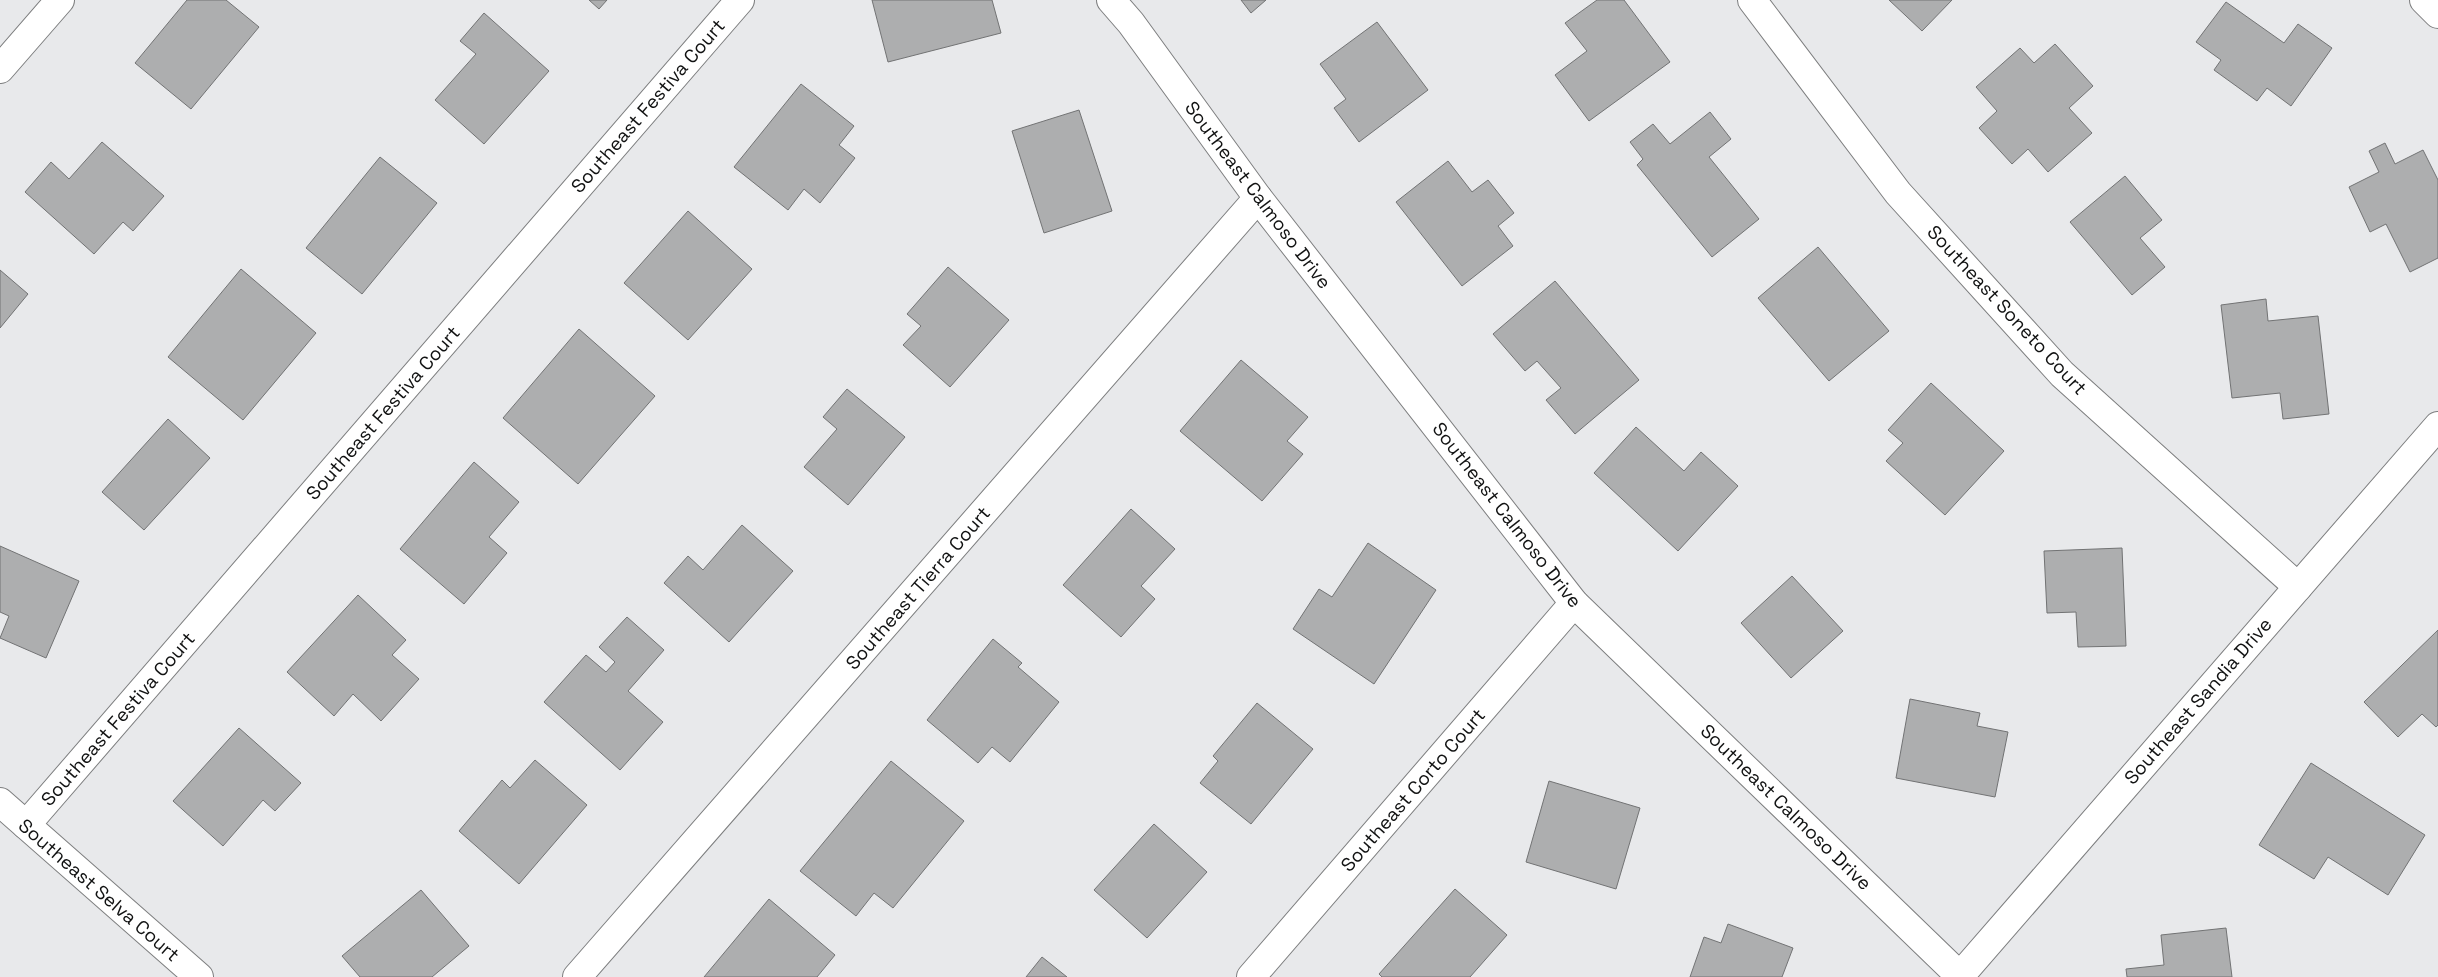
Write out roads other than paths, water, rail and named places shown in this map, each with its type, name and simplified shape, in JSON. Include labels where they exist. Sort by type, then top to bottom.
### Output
[{"type":"street","points":[[0,69],[60,0]]},
{"type":"street","name":"Southeast Festiva Court","points":[[26,825],[740,0]]},
{"type":"street","name":"Southeast Calmoso Drive","points":[[1111,0],[1131,23],[1258,198],[1574,603],[1960,977]]},
{"type":"street","name":"Southeast Soneto Court","points":[[1752,0],[1898,193],[2062,374],[2298,587]]},
{"type":"street","points":[[2424,0],[2438,14]]},
{"type":"street","name":"Southeast Tierra Court","points":[[577,977],[1258,198]]},
{"type":"street","name":"Southeast Sandia Drive","points":[[1960,977],[2438,426]]},
{"type":"street","name":"Southeast Corto Court","points":[[1251,977],[1574,603]]},
{"type":"street","name":"Southeast Selva Court","points":[[0,802],[199,977]]}]
